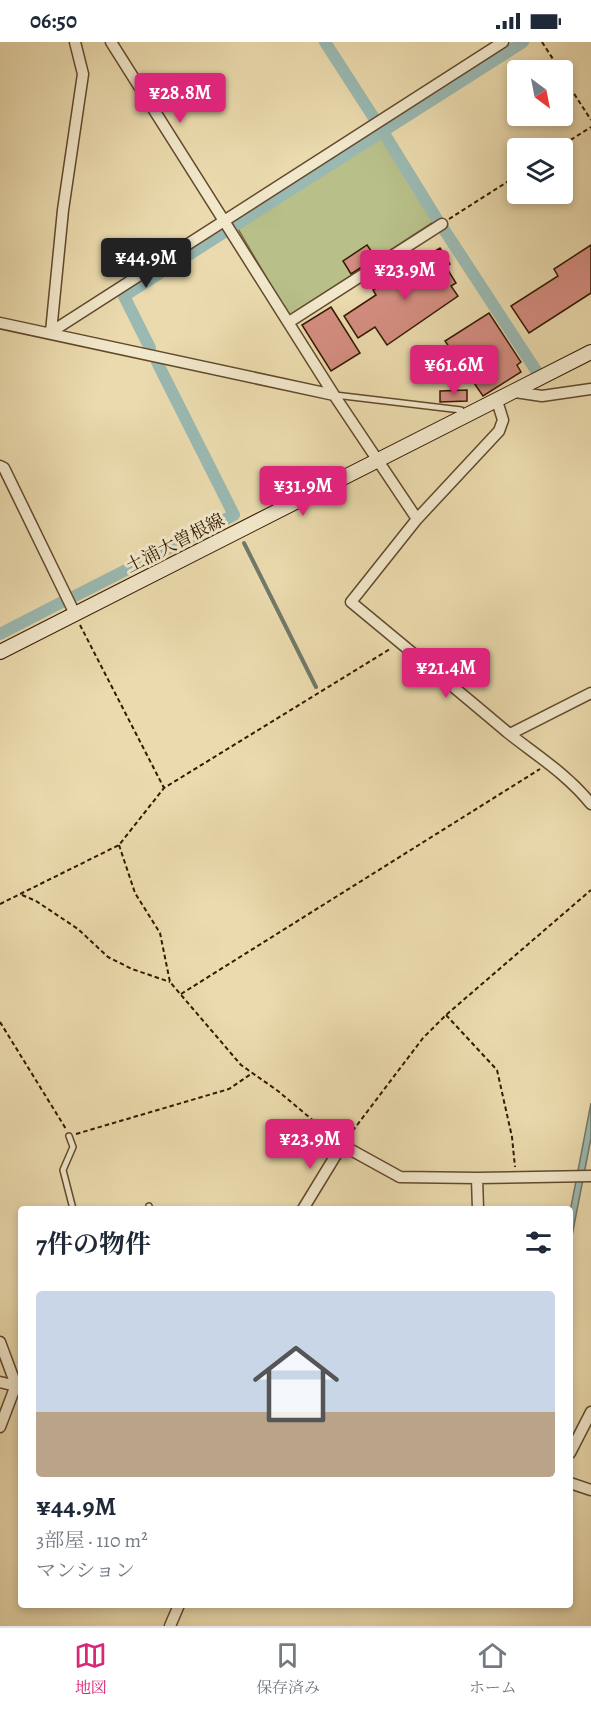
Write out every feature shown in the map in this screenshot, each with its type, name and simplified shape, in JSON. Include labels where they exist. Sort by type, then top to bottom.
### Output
[{"type":"main road","name":"土浦大曽根線","points":[[0,652],[591,352]]},
{"type":"street","points":[[51,332],[63,210],[83,74],[75,42]]},
{"type":"street","points":[[111,42],[334,395],[417,519]]},
{"type":"street","points":[[51,332],[503,42]]},
{"type":"street","points":[[289,322],[442,224]]},
{"type":"street","points":[[0,323],[51,332],[334,395]]},
{"type":"street","points":[[515,392],[542,396],[591,388]]},
{"type":"street","points":[[497,401],[503,420],[499,431],[417,519],[351,602],[510,734],[550,763],[577,786],[591,804]]},
{"type":"street","points":[[0,466],[4,468],[75,614]]},
{"type":"street","points":[[510,734],[591,693]]},
{"type":"street","points":[[305,1206],[342,1145],[400,1177],[591,1176]]},
{"type":"street","points":[[477,1178],[478,1206]]},
{"type":"street","points":[[0,1342],[18,1382]]},
{"type":"street","points":[[0,1382],[18,1384]]},
{"type":"street","points":[[0,1427],[18,1386]]},
{"type":"street","points":[[573,1447],[591,1412]]},
{"type":"street","points":[[573,1484],[591,1490]]},
{"type":"street","points":[[170,1626],[178,1608]]},
{"type":"lane","points":[[334,395],[461,410]]},
{"type":"lane","points":[[69,1136],[73,1147],[63,1170],[71,1206]]},
{"type":"path","points":[[542,42],[554,60]]},
{"type":"path","points":[[573,92],[591,120]]},
{"type":"path","points":[[573,138],[591,127]]},
{"type":"path","points":[[442,224],[507,182]]},
{"type":"path","points":[[75,614],[164,788]]},
{"type":"path","points":[[0,904],[119,845],[164,788],[400,642]]},
{"type":"path","points":[[181,994],[550,763]]},
{"type":"path","points":[[119,845],[135,892],[160,933],[170,982]]},
{"type":"path","points":[[21,894],[78,929],[108,957],[132,969],[170,982],[241,1065],[342,1145],[423,1038],[446,1015],[591,890]]},
{"type":"path","points":[[446,1015],[497,1070],[512,1137],[516,1177]]},
{"type":"path","points":[[0,1022],[69,1136],[229,1089],[252,1073]]},
{"type":"green space","points":[[381,136],[435,221],[289,316],[238,229]]},
{"type":"water","points":[[591,1103],[591,1138],[573,1231],[573,1206],[571,1206]]},
{"type":"building","points":[[367,245],[376,258],[351,274],[343,261]]},
{"type":"building","points":[[591,245],[591,293],[529,333],[511,306],[558,276],[554,269]]},
{"type":"building","points":[[440,248],[450,264],[446,267],[456,283],[451,286],[458,296],[387,345],[375,327],[358,338],[344,316],[376,295],[373,290],[403,271],[406,277],[433,259],[430,254]]},
{"type":"building","points":[[331,307],[360,353],[331,371],[302,325]]},
{"type":"building","points":[[489,313],[521,362],[517,365],[521,372],[483,396],[445,341]]},
{"type":"building","points":[[467,390],[467,401],[440,402],[440,391]]},
{"type":"waterway","points":[[325,42],[374,118]]},
{"type":"waterway","points":[[150,348],[124,296],[523,42]]},
{"type":"waterway","points":[[382,130],[438,221]]},
{"type":"waterway","points":[[443,228],[537,372]]},
{"type":"waterway","points":[[71,598],[234,515],[157,362]]},
{"type":"waterway","points":[[244,543],[316,687]]},
{"type":"waterway","points":[[0,634],[62,602]]}]
